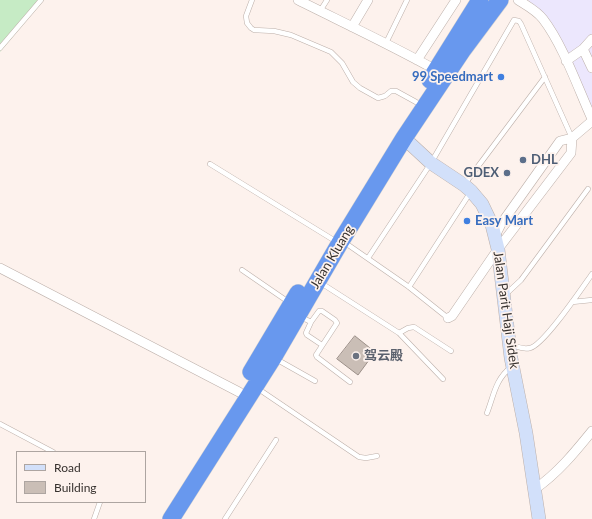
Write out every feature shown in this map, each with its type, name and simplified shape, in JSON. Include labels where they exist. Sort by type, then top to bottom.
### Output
[{"type":"highway","name":"Jalan Kluang","points":[[158,519],[246,389],[300,314],[337,240],[416,102],[480,0]]},
{"type":"highway","name":"Jalan Kluang","points":[[171,519],[246,389],[273,358],[300,314],[318,281],[337,240],[462,51],[500,0]]},
{"type":"street","points":[[298,0],[386,43],[436,70]]},
{"type":"street","points":[[352,27],[368,0]]},
{"type":"street","points":[[417,60],[456,0]]},
{"type":"street","points":[[496,242],[501,224],[560,142],[572,138],[592,120],[556,39],[531,3],[518,0]]},
{"type":"street","points":[[566,61],[583,50],[592,39]]},
{"type":"street","points":[[583,50],[592,68]]},
{"type":"street","name":"Jalan Parit Haji Sidek","points":[[404,138],[431,163],[467,188],[482,204],[488,216],[496,242],[512,366],[526,433],[539,519]]},
{"type":"street","points":[[448,318],[452,316],[496,242],[571,153],[572,138]]},
{"type":"street","points":[[0,268],[246,389]]},
{"type":"street","points":[[535,489],[554,474],[592,431]]},
{"type":"lane","points":[[0,48],[41,0]]},
{"type":"lane","points":[[252,0],[246,16],[247,24],[254,30],[264,29],[291,35],[331,52],[342,63],[353,82],[360,88],[378,98],[385,96],[391,91],[396,91],[416,102]]},
{"type":"lane","points":[[320,11],[327,0]]},
{"type":"lane","points":[[386,43],[407,0]]},
{"type":"lane","points":[[368,258],[431,163],[514,20],[519,21],[521,24],[572,138]]},
{"type":"lane","points":[[409,287],[467,188],[545,77]]},
{"type":"lane","points":[[210,164],[368,258],[409,287],[448,318]]},
{"type":"lane","points":[[503,297],[521,280],[588,189]]},
{"type":"lane","points":[[242,270],[300,314],[307,335],[322,345]]},
{"type":"lane","points":[[509,343],[522,349],[532,348],[544,337],[592,274]]},
{"type":"lane","points":[[318,281],[399,333],[443,379]]},
{"type":"lane","points":[[572,302],[592,300]]},
{"type":"lane","points":[[300,314],[322,311],[335,320],[337,323],[316,355],[350,382]]},
{"type":"lane","points":[[399,333],[408,328],[414,327],[451,351]]},
{"type":"lane","points":[[273,358],[315,381]]},
{"type":"lane","points":[[487,413],[498,382],[503,374],[512,366]]},
{"type":"lane","points":[[246,389],[359,457],[366,458],[377,456]]},
{"type":"lane","points":[[0,424],[51,451]]},
{"type":"lane","points":[[225,519],[276,440]]},
{"type":"lane","points":[[94,519],[100,503]]},
{"type":"shaded area","points":[[529,0],[592,0],[592,126],[560,54],[541,20],[524,6]]},
{"type":"green space","points":[[0,0],[44,0],[0,52]]},
{"type":"building","name":"驾云殿","points":[[355,336],[375,352],[358,375],[337,359]]},
{"type":"place","name":"99 Speedmart","points":[[501,77]]},
{"type":"place","name":"DHL","points":[[523,160]]},
{"type":"place","name":"GDEX","points":[[507,173]]},
{"type":"place","name":"Easy Mart","points":[[467,221]]},
{"type":"place","name":"驾云殿","points":[[356,356]]}]
